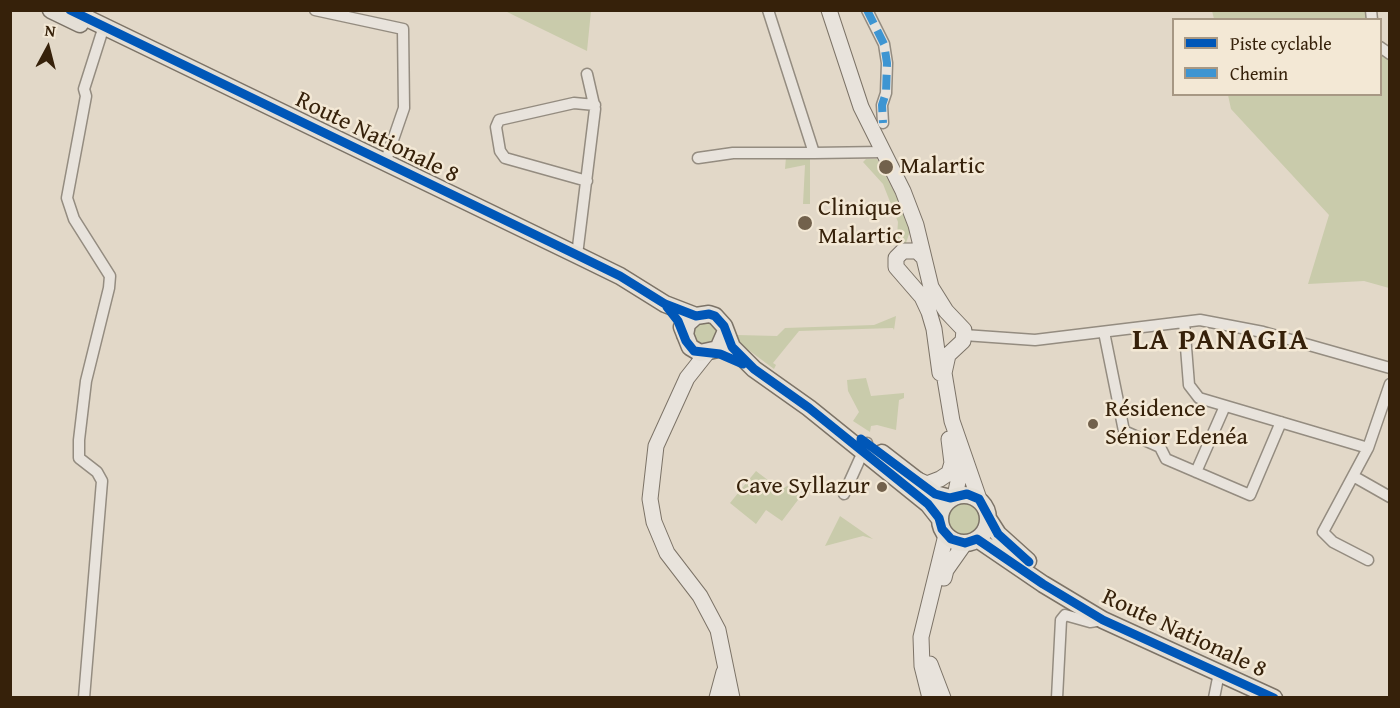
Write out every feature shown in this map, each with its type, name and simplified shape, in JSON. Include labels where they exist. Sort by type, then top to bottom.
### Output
[{"type":"main road","name":"Route Nationale 8","points":[[51,10],[102,30],[221,85],[577,255],[620,276],[665,304],[696,316]]},
{"type":"main road","name":"Route Nationale 8","points":[[70,10],[102,30]]},
{"type":"main road","name":"Route Nationale 8","points":[[665,304],[687,341]]},
{"type":"main road","points":[[754,369],[732,347],[720,321],[715,316],[709,314],[696,316],[687,324],[687,341],[709,353],[727,356],[754,369],[935,494],[952,497],[967,494],[979,499],[986,508],[988,520],[985,531],[971,541],[946,535],[939,518],[928,504],[865,447]]},
{"type":"main road","points":[[709,353],[722,345],[725,333]]},
{"type":"main road","points":[[939,518],[942,507],[952,497]]},
{"type":"main road","name":"Route Nationale 8","points":[[988,520],[1014,552],[1048,576],[1077,606]]},
{"type":"main road","name":"Route Nationale 8","points":[[971,541],[1103,620],[1274,698]]},
{"type":"street","points":[[315,10],[403,29],[404,108],[385,163]]},
{"type":"street","points":[[768,10],[814,153]]},
{"type":"street","points":[[830,10],[861,107],[903,191],[916,225],[916,253],[936,298],[962,326],[963,341],[948,355],[944,366],[952,421],[979,499]]},
{"type":"street","points":[[867,10],[884,44],[887,63],[886,93],[882,105],[884,123]]},
{"type":"street","points":[[84,698],[102,481],[97,472],[79,458],[79,440],[86,381],[110,276],[74,219],[67,198],[86,96],[84,89],[102,30]]},
{"type":"street","points":[[577,255],[595,105],[587,74]]},
{"type":"street","points":[[587,182],[505,158],[500,151],[496,127],[499,120],[574,104],[595,105]]},
{"type":"street","points":[[698,158],[733,153],[883,152]]},
{"type":"street","points":[[916,253],[899,254],[896,267],[922,297],[932,320],[952,463],[949,473],[940,479],[927,484],[916,479]]},
{"type":"street","points":[[964,335],[1035,340],[1200,320],[1263,332],[1389,368]]},
{"type":"street","points":[[1184,321],[1189,385],[1199,398],[1368,448]]},
{"type":"street","points":[[1104,332],[1124,431],[1160,447],[1167,459],[1250,495],[1281,422]]},
{"type":"street","points":[[687,341],[687,378]]},
{"type":"street","points":[[936,341],[946,349],[955,348]]},
{"type":"street","points":[[709,353],[687,378],[656,446],[650,499],[654,522],[667,553],[700,596],[718,630],[732,698]]},
{"type":"street","points":[[1368,560],[1333,542],[1323,532],[1368,448],[1389,384]]},
{"type":"street","points":[[1196,472],[1225,406]]},
{"type":"street","points":[[949,434],[959,477],[952,497]]},
{"type":"street","points":[[844,494],[865,447]]},
{"type":"street","points":[[1353,476],[1389,497]]},
{"type":"street","points":[[930,698],[922,666],[921,637],[946,535]]},
{"type":"street","points":[[943,698],[930,665],[931,631],[946,570],[971,541]]},
{"type":"street","points":[[1057,698],[1061,620],[1065,615],[1090,622],[1103,620]]},
{"type":"street","points":[[717,698],[726,666]]},
{"type":"street","points":[[1214,698],[1219,673]]},
{"type":"green space","points":[[505,11],[591,11],[587,51]]},
{"type":"green space","points":[[1212,11],[1368,11],[1368,18],[1214,18]]},
{"type":"green space","points":[[1382,54],[1389,58],[1389,288],[1364,281],[1308,284],[1329,215],[1231,109],[1228,96],[1382,96]]},
{"type":"green space","points":[[786,157],[810,157],[810,204],[803,204],[805,165],[785,169]]},
{"type":"green space","points":[[866,159],[877,159],[906,215],[910,231],[906,243],[897,244],[887,237],[897,236],[898,222],[883,184],[863,162]]},
{"type":"green space","points":[[896,316],[894,330],[893,328],[799,331],[773,363],[776,365],[774,369],[731,337],[731,326],[737,335],[777,336],[785,328],[874,325]]},
{"type":"green space","points":[[702,318],[719,328],[717,343],[698,348],[691,327]]},
{"type":"green space","points":[[866,378],[871,396],[904,393],[904,398],[899,400],[896,430],[877,425],[871,426],[870,432],[853,421],[859,412],[848,391],[847,380]]},
{"type":"green space","points":[[756,471],[773,484],[775,481],[784,488],[787,486],[801,496],[782,521],[766,510],[756,524],[730,503]]},
{"type":"green space","points":[[963,500],[976,505],[981,518],[976,531],[963,536],[950,531],[945,518],[950,505]]},
{"type":"green space","points":[[840,516],[873,539],[863,536],[825,546]]},
{"type":"marked path","points":[[867,10],[884,44],[887,63],[886,93],[882,105],[883,123]]},
{"type":"cycle path","points":[[70,10],[620,276],[665,304],[696,316],[709,314],[715,316],[724,326],[732,347],[754,369],[809,408],[928,504],[939,518],[942,529],[951,539],[965,543],[977,539],[1043,584],[1103,620],[1274,698]]},
{"type":"cycle path","points":[[667,307],[678,321],[686,341],[694,351],[720,354],[743,364]]},
{"type":"cycle path","points":[[861,439],[935,494],[950,498],[967,494],[979,499],[998,534],[1029,562]]},
{"type":"place","name":"Malartic","points":[[886,167]]},
{"type":"place","name":"Clinique Malartic","points":[[805,223]]},
{"type":"place","name":"Résidence Sénior Edenéa","points":[[1093,424]]},
{"type":"place","name":"Cave Syllazur","points":[[882,487]]},
{"type":"district","name":"LA PANAGIA","points":[[1221,341]]}]
